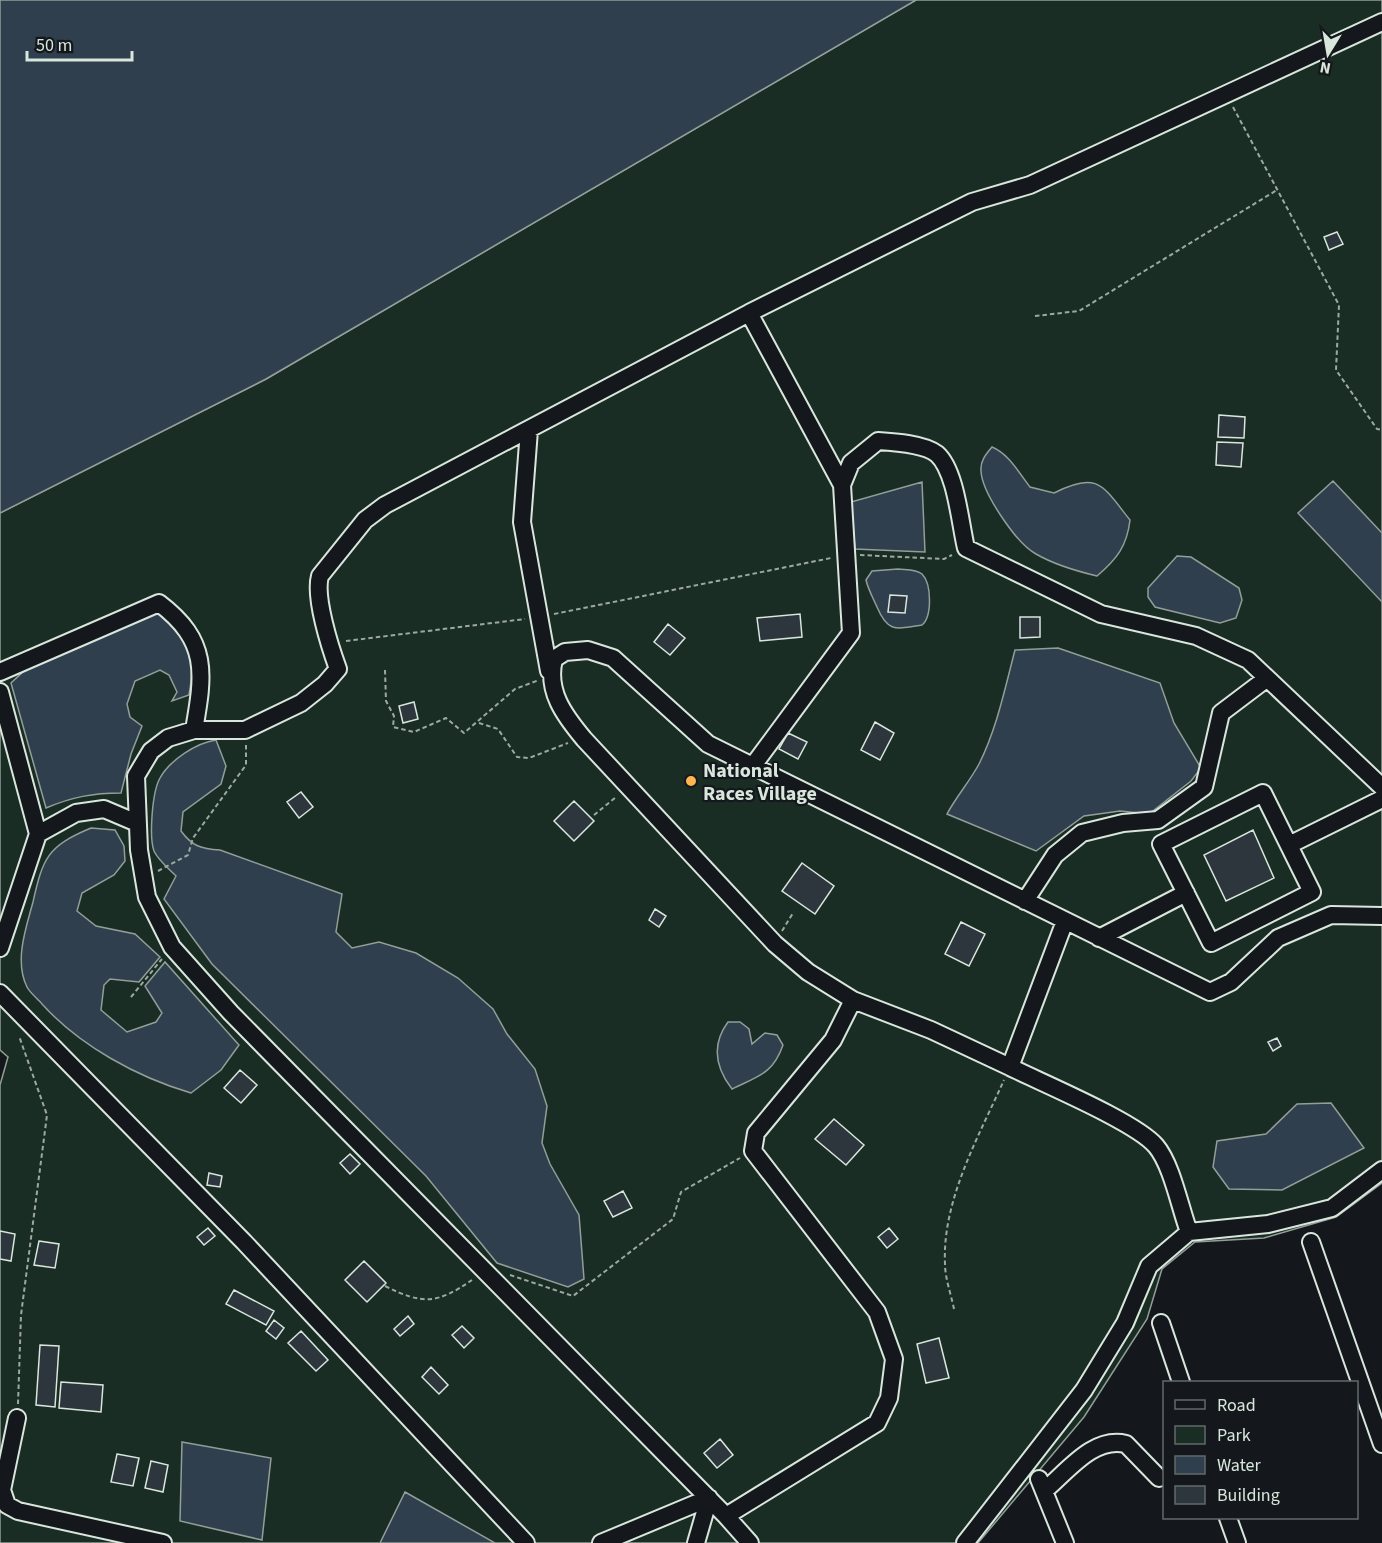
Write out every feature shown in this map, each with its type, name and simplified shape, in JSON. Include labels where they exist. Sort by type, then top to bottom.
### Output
[{"type":"street","points":[[750,1543],[709,1498],[231,1013],[172,947],[147,897],[139,850],[136,776],[151,751],[168,738],[194,730],[245,730],[301,703],[325,684],[338,669],[329,644],[317,587],[320,576],[365,520],[385,505],[749,314],[972,202],[1030,185],[1382,22]]},
{"type":"street","points":[[749,314],[842,485],[851,633],[752,767]]},
{"type":"street","points":[[529,430],[522,522],[538,618],[558,702],[584,739],[775,944],[808,972],[853,1000],[931,1030],[1010,1067],[1130,1127],[1155,1145],[1163,1158],[1190,1232]]},
{"type":"street","points":[[842,485],[851,463],[878,441],[908,444],[937,454],[954,482],[957,511],[966,548],[1101,614],[1196,636],[1248,660],[1382,787]]},
{"type":"street","points":[[0,672],[159,603],[176,616],[192,634],[200,663],[201,693],[194,730]]},
{"type":"street","points":[[550,675],[554,659],[565,652],[588,650],[613,658],[708,744],[1210,992],[1231,982],[1278,938],[1331,915],[1382,915]]},
{"type":"street","points":[[1025,901],[1055,855],[1082,833],[1123,823],[1158,820],[1204,787],[1221,712],[1266,679]]},
{"type":"street","points":[[0,692],[38,834],[0,948]]},
{"type":"street","points":[[1263,793],[1289,845],[1312,892],[1211,943],[1161,844],[1263,793]]},
{"type":"street","points":[[1289,845],[1382,799]]},
{"type":"street","points":[[38,834],[76,813],[104,809],[137,823]]},
{"type":"street","points":[[1099,938],[1186,893]]},
{"type":"street","points":[[1010,1067],[1065,921]]},
{"type":"street","points":[[0,993],[244,1242],[526,1543]]},
{"type":"street","points":[[726,1516],[877,1423],[889,1398],[894,1359],[877,1312],[753,1151],[756,1133],[833,1040],[853,1000]]},
{"type":"street","points":[[965,1543],[1084,1390],[1125,1323],[1149,1266],[1190,1232],[1268,1224],[1332,1208],[1382,1170]]},
{"type":"street","points":[[1311,1242],[1382,1444]]},
{"type":"street","points":[[1161,1323],[1180,1381]]},
{"type":"street","points":[[17,1418],[2,1490],[6,1505],[18,1511],[163,1543]]},
{"type":"street","points":[[1065,1543],[1042,1485],[1095,1447],[1107,1442],[1126,1443],[1159,1478]]},
{"type":"street","points":[[601,1543],[709,1498]]},
{"type":"street","points":[[696,1543],[709,1498]]},
{"type":"street","points":[[1228,1519],[1237,1543]]},
{"type":"path","points":[[1226,94],[1338,305],[1336,370],[1377,429],[1382,430]]},
{"type":"path","points":[[1035,316],[1079,311],[1277,190]]},
{"type":"path","points":[[329,644],[538,618],[847,554],[944,559],[966,548]]},
{"type":"path","points":[[385,670],[386,701],[394,716],[393,726],[414,732],[446,718],[464,734],[515,689],[550,675]]},
{"type":"path","points":[[478,723],[498,729],[517,757],[529,758],[555,746],[584,739]]},
{"type":"path","points":[[164,869],[188,855],[193,838],[246,765],[245,730]]},
{"type":"path","points":[[594,815],[609,801],[631,788]]},
{"type":"path","points":[[775,944],[793,913]]},
{"type":"path","points":[[131,997],[172,947]]},
{"type":"path","points":[[17,1030],[47,1115],[21,1315],[17,1418]]},
{"type":"path","points":[[954,1309],[945,1264],[950,1215],[968,1161],[1010,1067]]},
{"type":"path","points":[[385,1286],[409,1298],[427,1302],[452,1294],[485,1272],[496,1270],[573,1296],[673,1219],[681,1192],[753,1151]]},
{"type":"green space","name":"National Races Village","points":[[916,0],[1382,0],[1382,1183],[1336,1217],[1264,1238],[1195,1242],[1162,1269],[1147,1319],[1084,1417],[978,1543],[0,1543],[0,1085],[8,1057],[0,1050],[0,513],[266,379]]},
{"type":"water","points":[[0,0],[916,0],[266,379],[0,513]]},
{"type":"water","points":[[992,447],[1009,459],[1030,487],[1054,493],[1069,486],[1090,482],[1106,490],[1113,498],[1130,520],[1129,529],[1120,551],[1097,576],[1066,567],[1036,554],[1011,529],[987,492],[983,480],[981,464]]},
{"type":"water","points":[[1333,481],[1382,533],[1382,602],[1298,513]]},
{"type":"water","points":[[922,482],[925,552],[855,549],[851,502]]},
{"type":"water","points":[[1177,556],[1191,557],[1239,588],[1242,600],[1236,618],[1220,623],[1155,607],[1148,597],[1148,588]]},
{"type":"water","points":[[898,569],[917,571],[922,574],[928,585],[930,600],[928,615],[922,625],[899,628],[889,625],[881,615],[871,594],[866,580],[872,571]]},
{"type":"water","points":[[157,611],[176,630],[188,647],[192,667],[189,695],[172,701],[177,692],[169,675],[160,670],[135,681],[127,704],[130,717],[142,726],[131,754],[121,793],[83,796],[46,808],[11,683],[24,671]]},
{"type":"water","points":[[1058,648],[1160,683],[1174,723],[1201,768],[1191,781],[1149,814],[1120,811],[1084,816],[1036,851],[947,814],[975,770],[991,736],[1015,650]]},
{"type":"water","points":[[216,740],[226,766],[221,784],[183,812],[181,831],[198,846],[220,850],[342,894],[336,932],[352,948],[379,942],[416,953],[458,978],[493,1009],[507,1034],[535,1069],[547,1106],[542,1143],[550,1164],[579,1215],[584,1279],[568,1287],[497,1263],[426,1176],[212,964],[164,899],[176,876],[158,858],[152,844],[152,814],[157,785],[164,771],[184,753]]},
{"type":"water","points":[[91,828],[115,830],[124,846],[125,861],[114,875],[82,893],[77,911],[96,926],[135,934],[160,957],[139,982],[110,979],[104,985],[101,1010],[127,1032],[156,1022],[162,1013],[145,986],[165,962],[239,1045],[221,1070],[191,1093],[130,1069],[92,1046],[57,1019],[32,994],[23,977],[22,944],[44,864],[56,847]]},
{"type":"water","points":[[728,1022],[740,1022],[749,1029],[752,1044],[765,1033],[777,1035],[783,1045],[779,1055],[764,1073],[732,1089],[726,1081],[717,1056],[719,1039]]},
{"type":"water","points":[[1331,1103],[1364,1148],[1282,1190],[1229,1189],[1213,1167],[1217,1141],[1266,1134],[1297,1104]]},
{"type":"water","points":[[182,1442],[271,1458],[262,1540],[180,1521]]},
{"type":"water","points":[[405,1492],[495,1543],[380,1543]]},
{"type":"building","points":[[1337,232],[1343,244],[1329,250],[1324,237]]},
{"type":"building","points":[[1219,415],[1245,417],[1244,438],[1218,437]]},
{"type":"building","points":[[1217,442],[1243,443],[1241,467],[1216,465]]},
{"type":"building","points":[[890,595],[907,596],[905,613],[888,612]]},
{"type":"building","points":[[800,614],[802,637],[760,641],[757,618]]},
{"type":"building","points":[[1020,617],[1040,617],[1040,637],[1020,638]]},
{"type":"building","points":[[668,624],[685,638],[670,655],[654,642]]},
{"type":"building","points":[[414,702],[418,719],[403,723],[399,706]]},
{"type":"building","points":[[875,722],[894,733],[880,760],[861,750]]},
{"type":"building","points":[[788,733],[807,742],[798,759],[779,749]]},
{"type":"building","points":[[301,792],[313,807],[299,818],[287,802]]},
{"type":"building","points":[[574,801],[594,821],[574,841],[554,821]]},
{"type":"building","points":[[1253,830],[1274,878],[1226,901],[1204,855]]},
{"type":"building","points":[[802,863],[834,886],[815,914],[782,891]]},
{"type":"building","points":[[655,909],[666,916],[659,927],[649,920]]},
{"type":"building","points":[[961,922],[985,934],[969,966],[945,954]]},
{"type":"building","points":[[1277,1038],[1281,1046],[1273,1051],[1268,1042]]},
{"type":"building","points":[[240,1070],[257,1085],[241,1103],[224,1088]]},
{"type":"building","points":[[834,1119],[864,1145],[846,1165],[815,1139]]},
{"type":"building","points":[[350,1154],[360,1164],[350,1174],[340,1163]]},
{"type":"building","points":[[209,1173],[222,1176],[220,1187],[207,1185]]},
{"type":"building","points":[[623,1191],[632,1208],[613,1217],[604,1201]]},
{"type":"building","points":[[208,1228],[215,1236],[204,1245],[197,1237]]},
{"type":"building","points":[[889,1228],[898,1239],[887,1248],[878,1237]]},
{"type":"building","points":[[0,1231],[15,1234],[11,1261],[0,1259]]},
{"type":"building","points":[[39,1241],[59,1244],[55,1268],[34,1265]]},
{"type":"building","points":[[364,1261],[386,1283],[367,1302],[345,1280]]},
{"type":"building","points":[[234,1290],[274,1311],[266,1325],[226,1304]]},
{"type":"building","points":[[408,1316],[414,1324],[400,1336],[394,1329]]},
{"type":"building","points":[[274,1320],[284,1328],[276,1339],[266,1331]]},
{"type":"building","points":[[462,1326],[474,1338],[464,1348],[452,1335]]},
{"type":"building","points":[[301,1331],[328,1360],[316,1371],[288,1343]]},
{"type":"building","points":[[939,1338],[949,1378],[926,1383],[917,1344]]},
{"type":"building","points":[[40,1345],[59,1346],[55,1407],[36,1405]]},
{"type":"building","points":[[431,1367],[448,1385],[439,1394],[422,1377]]},
{"type":"building","points":[[61,1382],[103,1385],[101,1412],[59,1408]]},
{"type":"building","points":[[720,1439],[733,1455],[717,1468],[704,1453]]},
{"type":"building","points":[[117,1454],[139,1458],[133,1486],[111,1482]]},
{"type":"building","points":[[151,1461],[168,1465],[163,1492],[145,1488]]},
{"type":"place","name":"National Races Village","points":[[691,781]]}]
